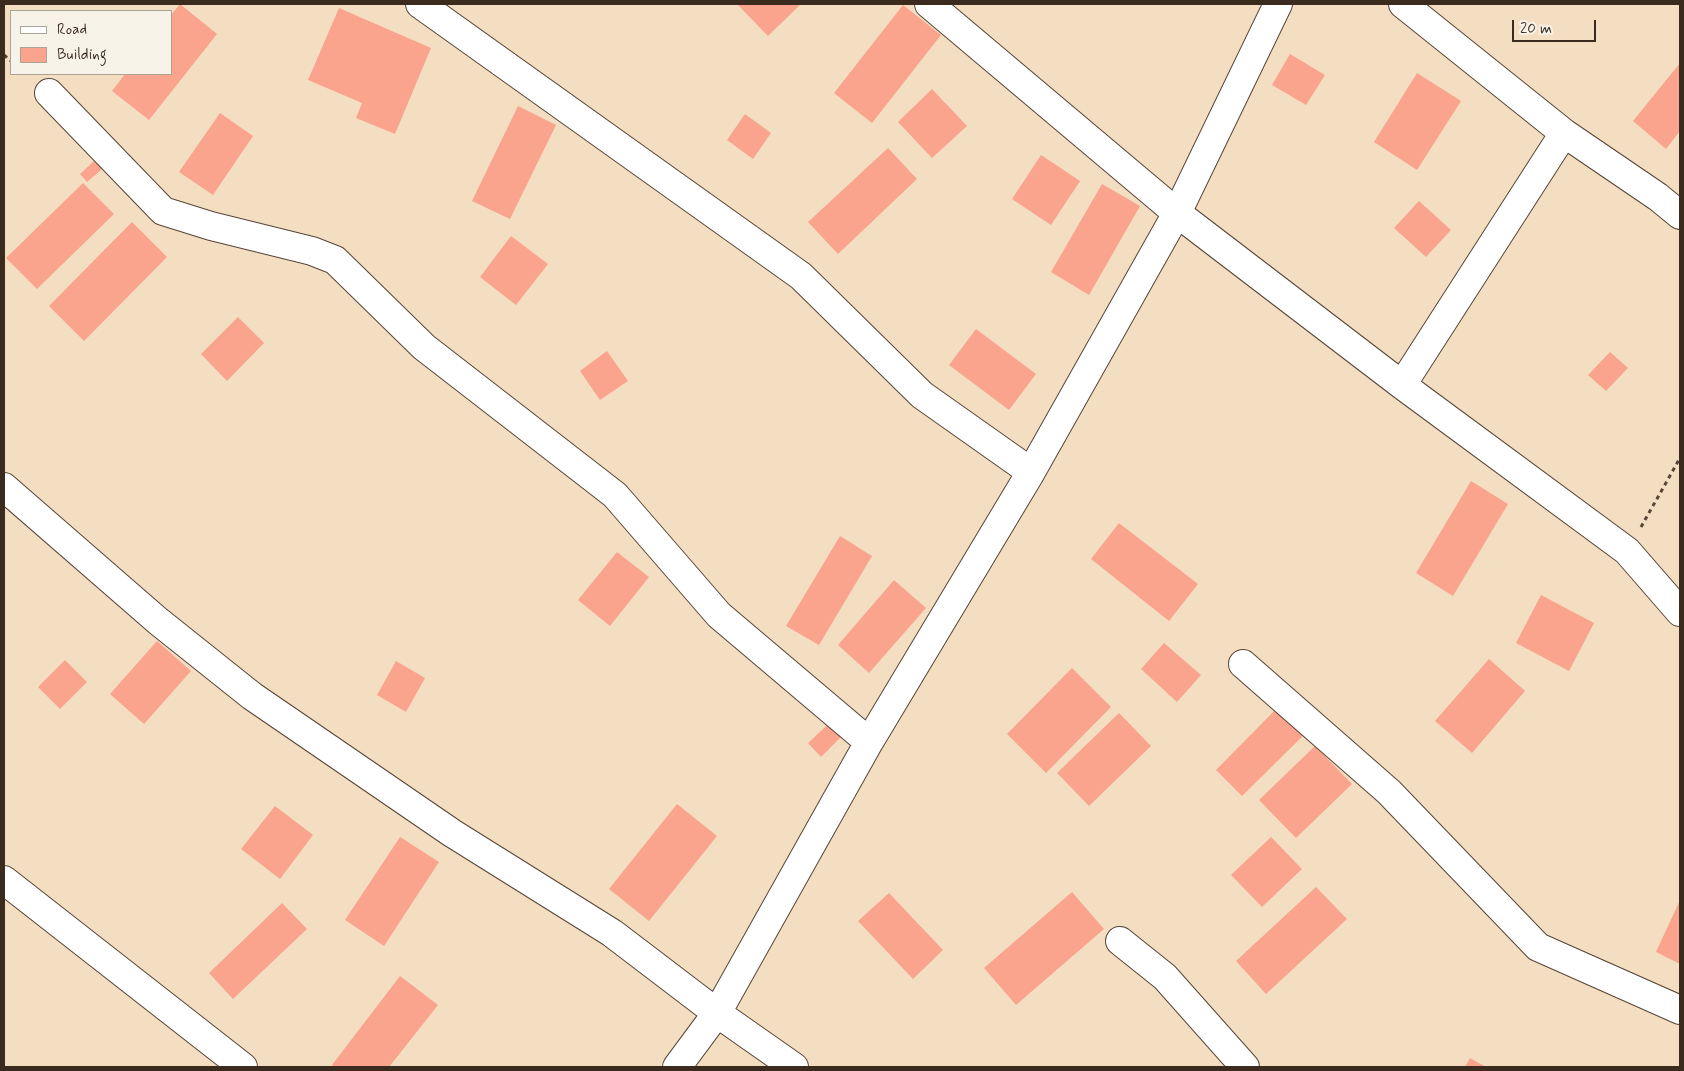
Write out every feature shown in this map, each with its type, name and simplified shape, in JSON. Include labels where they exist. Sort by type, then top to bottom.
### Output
[{"type":"street","points":[[420,4],[801,276],[922,395],[1031,472]]},
{"type":"street","points":[[929,4],[1177,214],[1402,385],[1627,551],[1680,612]]},
{"type":"street","points":[[677,1067],[717,1013],[869,742],[1031,472],[1177,214],[1278,4]]},
{"type":"street","points":[[1403,4],[1564,133],[1658,197],[1680,215]]},
{"type":"street","points":[[49,93],[163,211],[211,226],[312,251],[335,260],[424,347],[616,495],[719,615],[869,742]]},
{"type":"street","points":[[1402,385],[1564,133]]},
{"type":"street","points":[[4,487],[158,621],[252,696],[452,833],[612,933],[717,1013],[794,1067]]},
{"type":"street","points":[[1243,664],[1389,792],[1538,947],[1680,1010]]},
{"type":"street","points":[[4,880],[243,1067]]},
{"type":"street","points":[[1120,941],[1165,977],[1244,1067]]},
{"type":"path","points":[[1627,551],[1680,458]]},
{"type":"building","points":[[180,4],[217,34],[149,120],[112,91],[124,75],[172,75],[172,14]]},
{"type":"building","points":[[737,4],[801,4],[768,36]]},
{"type":"building","points":[[903,5],[941,35],[872,123],[834,93]]},
{"type":"building","points":[[339,8],[431,48],[395,134],[356,118],[362,103],[308,80]]},
{"type":"building","points":[[1290,54],[1325,75],[1306,105],[1272,85]]},
{"type":"building","points":[[1680,63],[1680,131],[1666,149],[1633,121]]},
{"type":"building","points":[[1417,73],[1461,101],[1417,170],[1374,142]]},
{"type":"building","points":[[932,89],[967,126],[932,158],[898,122]]},
{"type":"building","points":[[518,106],[556,125],[510,219],[472,201]]},
{"type":"building","points":[[220,113],[253,136],[213,195],[179,172]]},
{"type":"building","points":[[745,114],[771,133],[753,159],[727,140]]},
{"type":"building","points":[[888,148],[917,179],[838,254],[808,222]]},
{"type":"building","points":[[1041,155],[1080,181],[1051,225],[1012,199]]},
{"type":"building","points":[[94,161],[102,169],[87,182],[80,174]]},
{"type":"building","points":[[83,183],[114,214],[37,289],[6,258]]},
{"type":"building","points":[[1102,184],[1140,206],[1089,295],[1051,272]]},
{"type":"building","points":[[1419,201],[1451,230],[1426,257],[1394,228]]},
{"type":"building","points":[[132,222],[167,257],[84,341],[49,306]]},
{"type":"building","points":[[511,236],[548,264],[516,305],[480,277]]},
{"type":"building","points":[[238,317],[264,343],[227,381],[201,354]]},
{"type":"building","points":[[976,329],[1036,374],[1009,410],[949,365]]},
{"type":"building","points":[[607,351],[628,381],[600,400],[580,371]]},
{"type":"building","points":[[1610,352],[1628,368],[1606,391],[1588,375]]},
{"type":"building","points":[[1471,481],[1508,504],[1453,596],[1416,573]]},
{"type":"building","points":[[1119,523],[1198,584],[1169,621],[1091,559]]},
{"type":"building","points":[[840,536],[872,556],[819,645],[786,626]]},
{"type":"building","points":[[617,552],[649,577],[610,626],[578,600]]},
{"type":"building","points":[[894,580],[926,608],[869,673],[838,645]]},
{"type":"building","points":[[1541,595],[1594,623],[1569,671],[1516,643]]},
{"type":"building","points":[[157,641],[191,671],[144,724],[110,694]]},
{"type":"building","points":[[1164,643],[1201,675],[1177,702],[1141,669]]},
{"type":"building","points":[[1489,659],[1525,691],[1472,753],[1435,721]]},
{"type":"building","points":[[65,660],[87,682],[60,709],[38,687]]},
{"type":"building","points":[[396,661],[425,678],[406,712],[377,695]]},
{"type":"building","points":[[1072,668],[1111,707],[1046,773],[1007,734]]},
{"type":"building","points":[[1285,700],[1312,727],[1242,796],[1216,770]]},
{"type":"building","points":[[1119,713],[1151,746],[1089,806],[1057,773]]},
{"type":"building","points":[[836,717],[848,730],[821,757],[808,743]]},
{"type":"building","points":[[1315,746],[1352,784],[1296,838],[1259,800]]},
{"type":"building","points":[[677,804],[717,836],[649,921],[609,889]]},
{"type":"building","points":[[275,806],[313,835],[280,879],[241,849]]},
{"type":"building","points":[[400,837],[439,862],[384,946],[345,920]]},
{"type":"building","points":[[1271,837],[1302,869],[1262,907],[1231,875]]},
{"type":"building","points":[[1316,887],[1347,919],[1266,994],[1236,961]]},
{"type":"building","points":[[1072,892],[1104,929],[1016,1005],[984,968]]},
{"type":"building","points":[[889,893],[943,950],[913,979],[858,921]]},
{"type":"building","points":[[1680,900],[1680,964],[1656,952]]},
{"type":"building","points":[[282,903],[307,929],[233,999],[209,973]]},
{"type":"building","points":[[400,976],[438,1005],[389,1067],[335,1067],[332,1065]]},
{"type":"building","points":[[1470,1058],[1486,1067],[1465,1067]]}]
